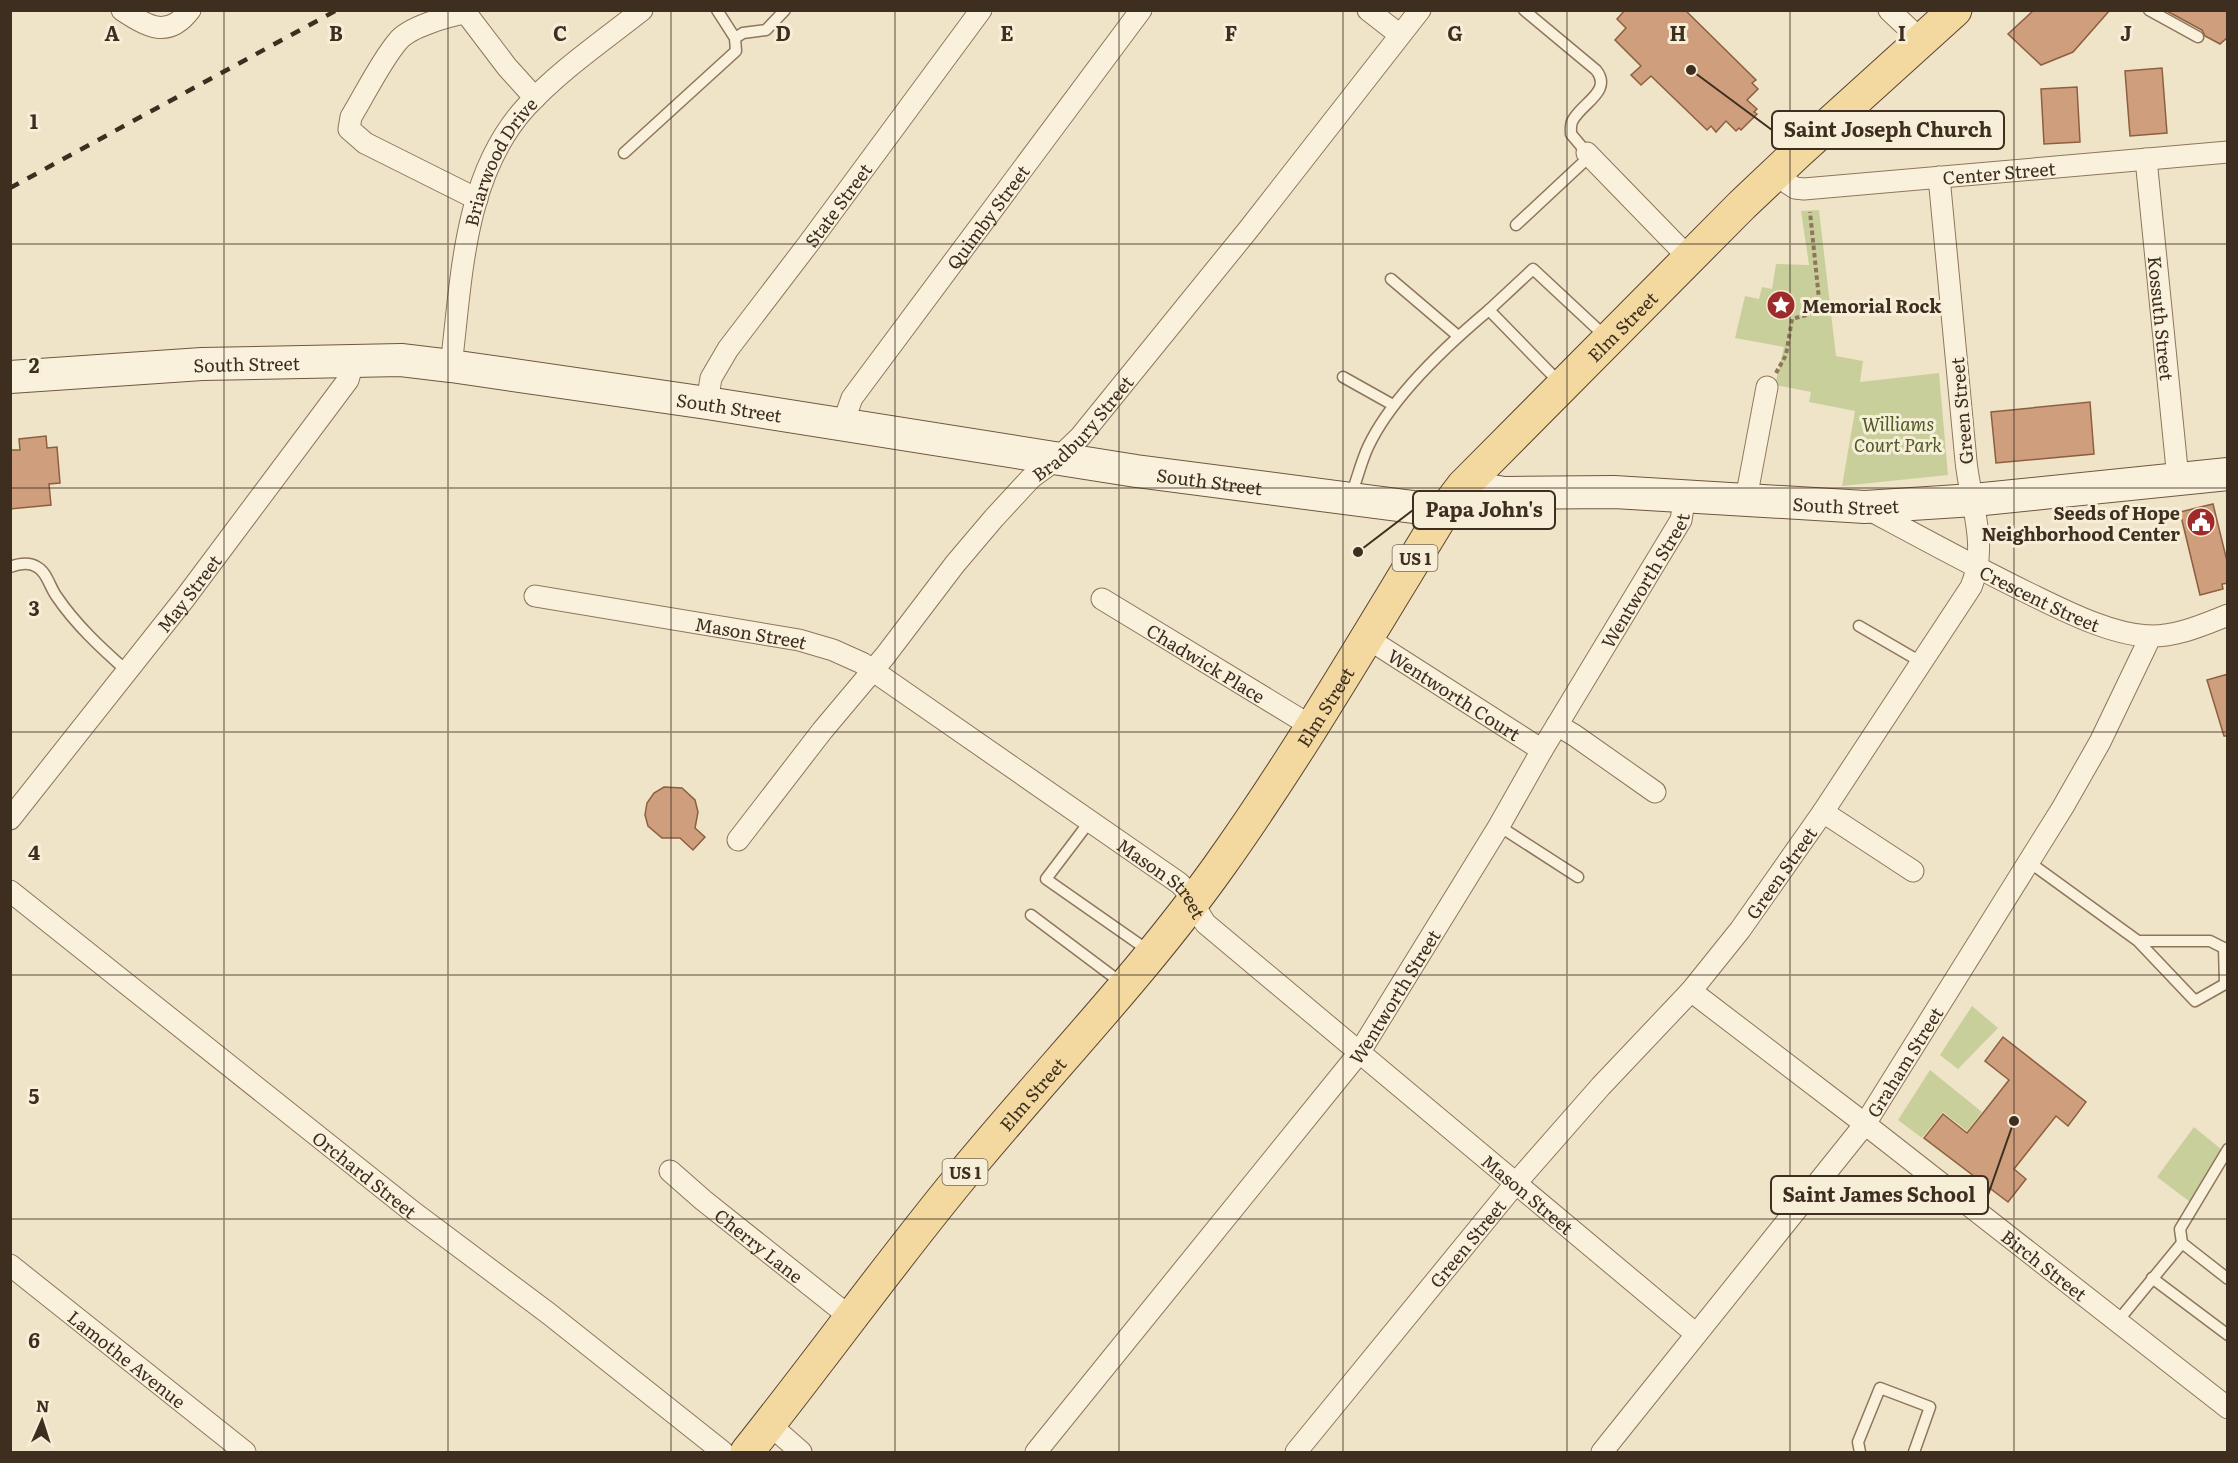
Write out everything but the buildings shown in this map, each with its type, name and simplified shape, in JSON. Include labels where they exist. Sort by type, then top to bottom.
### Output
[{"type":"main road","name":"Elm Street","points":[[747,1452],[960,1177],[1125,986],[1194,900],[1251,820],[1454,499],[1774,174],[1955,10]]},
{"type":"street","points":[[122,10],[146,24],[165,28],[176,25],[190,10]]},
{"type":"street","name":"Briarwood Drive","points":[[451,366],[466,246],[477,199],[482,183],[507,133],[535,98],[567,69],[642,10]]},
{"type":"street","name":"State Street","points":[[707,404],[711,378],[728,349],[981,10]]},
{"type":"street","name":"Quimby Street","points":[[842,426],[852,398],[1141,10]]},
{"type":"street","points":[[1368,10],[1400,35]]},
{"type":"street","name":"Bradbury Street","points":[[738,840],[822,731],[874,671],[955,564],[994,518],[1031,478],[1057,459],[1080,437],[1248,230],[1420,10]]},
{"type":"street","points":[[1889,10],[1922,41]]},
{"type":"street","points":[[477,199],[365,143],[349,129],[351,117],[399,39],[420,27],[451,15],[468,12],[507,67],[535,98]]},
{"type":"street","name":"Center Street","points":[[1774,174],[1795,188],[1804,189],[2228,152]]},
{"type":"street","points":[[1589,154],[1690,259]]},
{"type":"street","name":"Kossuth Street","points":[[2146,159],[2178,479]]},
{"type":"street","name":"Green Street","points":[[1296,1452],[1515,1184],[1601,1086],[1690,991],[1740,930],[1822,812],[1971,587],[1978,568],[1979,540],[1974,500],[1968,476],[1939,177]]},
{"type":"street","name":"May Street","points":[[10,819],[185,598],[348,380],[354,360]]},
{"type":"street","name":"South Street","points":[[10,377],[202,364],[401,360],[707,404],[1187,478],[1350,498],[1454,499],[1504,493],[1614,492],[1865,507],[1974,500],[2228,474]]},
{"type":"street","points":[[1746,499],[1767,387]]},
{"type":"street","name":"Wentworth Street","points":[[1036,1452],[1359,1053],[1499,826],[1542,750],[1681,520],[1684,496]]},
{"type":"street","name":"Crescent Street","points":[[1865,507],[1978,568],[2069,612],[2124,632],[2149,636],[2182,631],[2228,615]]},
{"type":"street","name":"Mason Street","points":[[535,596],[798,640],[841,653],[874,671],[1179,883],[1194,900],[1206,924],[1696,1334]]},
{"type":"street","name":"Chadwick Place","points":[[1102,599],[1311,726]]},
{"type":"street","name":"Graham Street","points":[[1602,1452],[1865,1124],[2063,807],[2100,742],[2149,636]]},
{"type":"street","name":"Wentworth Court","points":[[1367,638],[1542,750]]},
{"type":"street","points":[[1557,725],[1655,792]]},
{"type":"street","points":[[1822,812],[1913,871]]},
{"type":"street","name":"Orchard Street","points":[[10,891],[413,1212],[548,1313],[723,1452]]},
{"type":"street","name":"Birch Street","points":[[1690,991],[1865,1124],[2228,1408]]},
{"type":"street","name":"Cherry Lane","points":[[670,1171],[850,1317]]},
{"type":"street","name":"Lamothe Avenue","points":[[10,1265],[245,1452]]},
{"type":"street","points":[[769,1424],[801,1452]]},
{"type":"lane","points":[[624,153],[736,51],[735,38],[717,10]]},
{"type":"lane","points":[[735,38],[743,33],[766,30],[785,10]]},
{"type":"lane","points":[[1516,225],[1589,154],[1571,134],[1572,120],[1597,93],[1603,80],[1596,70],[1524,10]]},
{"type":"lane","points":[[2148,10],[2198,37]]},
{"type":"lane","points":[[1350,498],[1368,447],[1394,405],[1458,336],[1533,269],[1609,340]]},
{"type":"lane","points":[[1391,279],[1458,336]]},
{"type":"lane","points":[[1489,310],[1563,386]]},
{"type":"lane","points":[[1343,377],[1394,405]]},
{"type":"lane","points":[[10,567],[25,564],[36,566],[43,571],[57,597],[71,614],[99,646],[127,670]]},
{"type":"lane","points":[[1859,626],[1921,662]]},
{"type":"lane","points":[[1090,821],[1046,879],[1152,952]]},
{"type":"lane","points":[[1499,826],[1578,877]]},
{"type":"lane","points":[[2029,862],[2138,940],[2195,1001],[2225,984],[2224,948],[2210,941],[2138,940]]},
{"type":"lane","points":[[1031,915],[1125,986]]},
{"type":"lane","points":[[2228,1149],[2180,1229],[2182,1243],[2228,1279]]},
{"type":"lane","points":[[2117,1322],[2182,1243]]},
{"type":"lane","points":[[2152,1278],[2228,1335]]},
{"type":"lane","points":[[1860,1452],[1858,1442],[1880,1388],[1930,1407],[1914,1452]]},
{"type":"path","points":[[1767,387],[1786,355],[1792,319],[1811,314],[1817,307],[1819,299],[1810,212]]},
{"type":"green space","name":"Williams Court Park","points":[[1819,210],[1836,356],[1863,361],[1860,382],[1939,373],[1948,475],[1842,486],[1855,411],[1809,402],[1811,392],[1775,385],[1784,347],[1735,338],[1745,296],[1759,299],[1762,287],[1772,289],[1776,264],[1809,265],[1801,211]]},
{"type":"green space","points":[[1972,1006],[1998,1028],[1958,1069],[1940,1055]]},
{"type":"green space","points":[[1930,1070],[1982,1112],[1967,1131],[1943,1112],[1922,1138],[1898,1120]]},
{"type":"green space","points":[[2194,1127],[2227,1154],[2190,1202],[2157,1177]]},
{"type":"railway","points":[[10,188],[337,10]]},
{"type":"place","name":"Saint Joseph Church","points":[[1691,70]]},
{"type":"place","name":"Memorial Rock","points":[[1781,305]]},
{"type":"place","name":"Seeds of Hope Neighborhood Center","points":[[2201,522]]},
{"type":"place","name":"Papa John's","points":[[1358,552]]},
{"type":"place","name":"Saint James School","points":[[2014,1121]]}]
